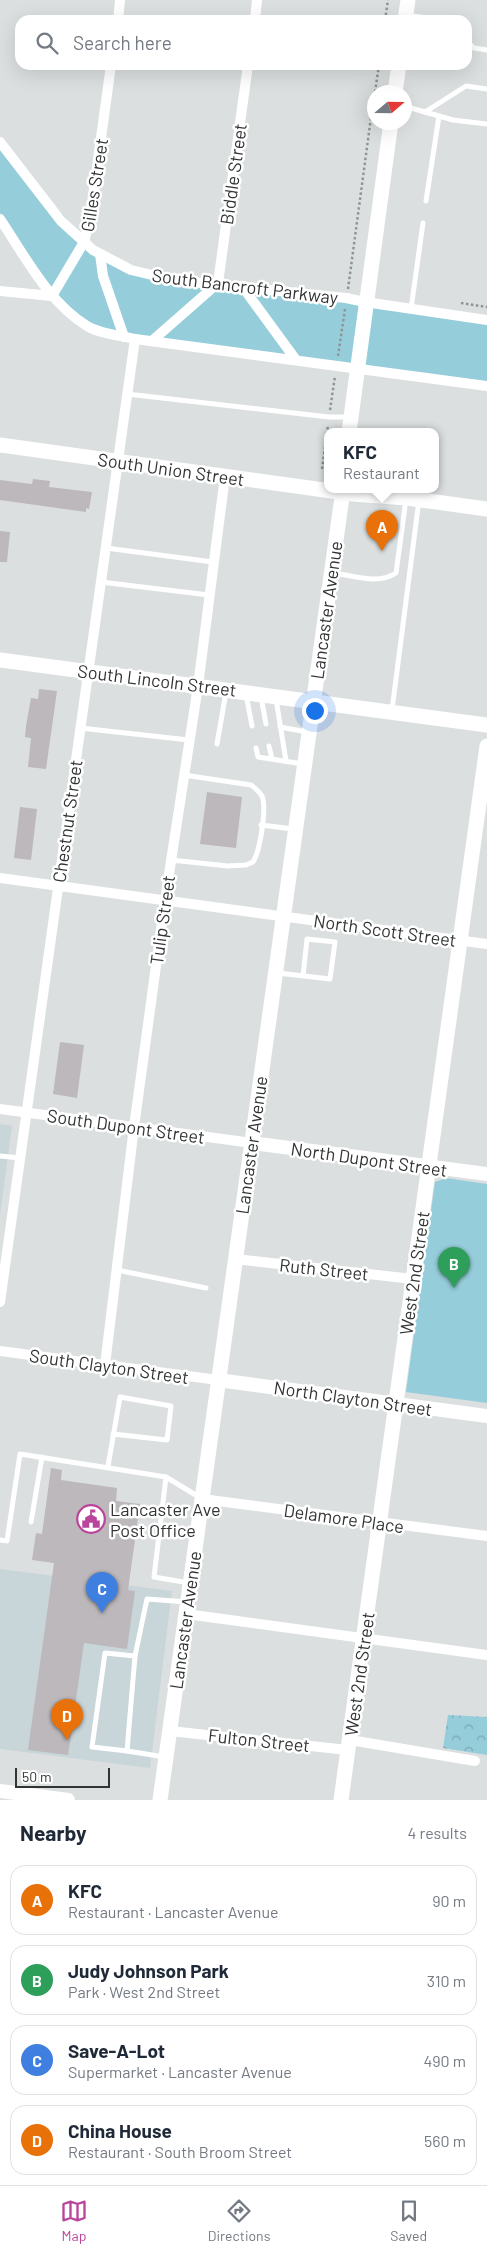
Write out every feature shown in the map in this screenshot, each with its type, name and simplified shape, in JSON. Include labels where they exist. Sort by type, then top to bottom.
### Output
[{"type":"main road","points":[[406,15],[408,0]]},
{"type":"main road","points":[[396,85],[398,70]]},
{"type":"main road","points":[[349,425],[390,130]]},
{"type":"main road","name":"South Union Street","points":[[0,445],[324,489]]},
{"type":"main road","name":"Lancaster Avenue","points":[[160,1800],[342,493]]},
{"type":"main road","name":"South Union Street","points":[[360,493],[487,509]]},
{"type":"main road","name":"South Lincoln Street","points":[[0,660],[245,691],[487,725]]},
{"type":"main road","name":"West 2nd Street","points":[[341,1800],[460,940],[483,802],[487,746]]},
{"type":"street","points":[[118,15],[120,0]]},
{"type":"street","points":[[256,15],[258,0]]},
{"type":"street","name":"Gilles Street","points":[[52,296],[84,242],[90,218],[110,70]]},
{"type":"street","name":"Biddle Street","points":[[218,283],[247,70]]},
{"type":"street","name":"South Bancroft Parkway","points":[[0,142],[61,221],[100,254],[131,270],[148,275],[188,281],[346,298],[487,320]]},
{"type":"street","points":[[0,219],[52,296],[87,326],[130,338],[487,386]]},
{"type":"street","points":[[100,254],[103,276],[130,338]]},
{"type":"street","points":[[153,340],[218,283]]},
{"type":"street","points":[[242,286],[296,360]]},
{"type":"street","points":[[0,291],[52,296]]},
{"type":"street","name":"Chestnut Street","points":[[0,1298],[118,461],[127,394],[130,338]]},
{"type":"street","name":"Tulip Street","points":[[105,1365],[134,1127],[165,900],[198,686],[224,476]]},
{"type":"street","name":"North Scott Street","points":[[0,878],[487,944]]},
{"type":"street","name":"South Dupont Street","points":[[0,1109],[252,1143]]},
{"type":"street","name":"North Dupont Street","points":[[252,1143],[487,1174]]},
{"type":"street","name":"Ruth Street","points":[[235,1259],[413,1280]]},
{"type":"street","name":"South Clayton Street","points":[[0,1351],[218,1380]]},
{"type":"street","name":"North Clayton Street","points":[[218,1380],[487,1416]]},
{"type":"street","name":"Delamore Place","points":[[202,1499],[487,1536]]},
{"type":"street","points":[[187,1608],[364,1638],[487,1655]]},
{"type":"street","name":"Fulton Street","points":[[170,1731],[349,1745],[475,1761]]},
{"type":"street","points":[[0,1791],[64,1800]]},
{"type":"lane","points":[[472,46],[487,50]]},
{"type":"lane","points":[[426,112],[466,86],[487,89]]},
{"type":"lane","points":[[412,108],[439,116],[487,124]]},
{"type":"lane","points":[[426,201],[439,116]]},
{"type":"lane","points":[[412,309],[423,223]]},
{"type":"lane","points":[[127,394],[329,417],[349,425]]},
{"type":"lane","points":[[331,572],[380,580],[396,573],[413,499]]},
{"type":"lane","points":[[392,712],[413,499]]},
{"type":"lane","points":[[106,548],[213,562]]},
{"type":"lane","points":[[101,582],[209,595]]},
{"type":"lane","points":[[217,744],[226,689]]},
{"type":"lane","points":[[245,691],[252,726]]},
{"type":"lane","points":[[266,724],[268,695]]},
{"type":"lane","points":[[268,695],[280,727],[286,761]]},
{"type":"lane","points":[[280,727],[309,732]]},
{"type":"lane","points":[[80,728],[189,740]]},
{"type":"lane","points":[[269,746],[272,759]]},
{"type":"lane","points":[[256,748],[258,757],[304,764]]},
{"type":"lane","points":[[171,860],[228,866],[246,865],[253,862],[258,855],[264,806],[262,796],[250,785],[184,775]]},
{"type":"lane","points":[[261,825],[295,830]]},
{"type":"lane","points":[[275,972],[303,976],[330,979],[335,942],[307,939],[303,976]]},
{"type":"lane","points":[[0,1156],[20,1158]]},
{"type":"lane","points":[[117,1270],[206,1288]]},
{"type":"lane","points":[[108,1466],[113,1434],[120,1397],[171,1406],[167,1440],[113,1434]]},
{"type":"lane","points":[[0,1540],[7,1541],[20,1454],[108,1466],[166,1477],[202,1499]]},
{"type":"lane","points":[[31,1522],[42,1457]]},
{"type":"lane","points":[[166,1477],[154,1577],[190,1583]]},
{"type":"lane","points":[[127,1751],[135,1656],[147,1599],[187,1608]]},
{"type":"lane","points":[[135,1656],[105,1654],[92,1747],[166,1758]]},
{"type":"path","points":[[386,15],[388,0]]},
{"type":"path","points":[[376,85],[378,70]]},
{"type":"path","points":[[328,428],[370,130]]},
{"type":"path","points":[[322,469],[324,454]]},
{"type":"shaded area","points":[[0,1124],[12,1126],[0,1215]]},
{"type":"shaded area","points":[[0,1569],[172,1591],[150,1768],[0,1749]]},
{"type":"green space","points":[[0,142],[93,250],[131,270],[487,320],[487,386],[101,332],[71,313],[0,219]]},
{"type":"green space","points":[[446,1178],[487,1184],[487,1403],[406,1392],[435,1182]]},
{"type":"green space","points":[[448,1715],[487,1717],[487,1755],[443,1748]]},
{"type":"building","points":[[33,479],[50,481],[49,487],[92,492],[89,509],[86,508],[86,512],[0,500],[0,480],[32,484]]},
{"type":"building","points":[[0,531],[10,532],[7,562],[0,562]]},
{"type":"building","points":[[39,689],[57,691],[46,769],[28,767],[31,738],[25,737],[31,698],[38,699]]},
{"type":"building","points":[[207,792],[242,797],[236,848],[200,844]]},
{"type":"building","points":[[20,807],[37,809],[31,860],[14,858]]},
{"type":"building","points":[[60,1042],[84,1045],[77,1098],[53,1094]]},
{"type":"building","points":[[51,1468],[62,1470],[61,1480],[117,1488],[116,1501],[140,1504],[128,1590],[135,1591],[127,1649],[84,1643],[68,1755],[28,1750],[54,1563],[32,1560],[36,1533],[42,1534]]},
{"type":"place","name":"KFC","points":[[382,551]]},
{"type":"place","name":"Judy Johnson Park","points":[[454,1288]]},
{"type":"place","name":"Lancaster Ave Post Office","points":[[91,1519]]},
{"type":"place","name":"Save-A-Lot","points":[[102,1613]]},
{"type":"place","name":"China House","points":[[67,1740]]}]
